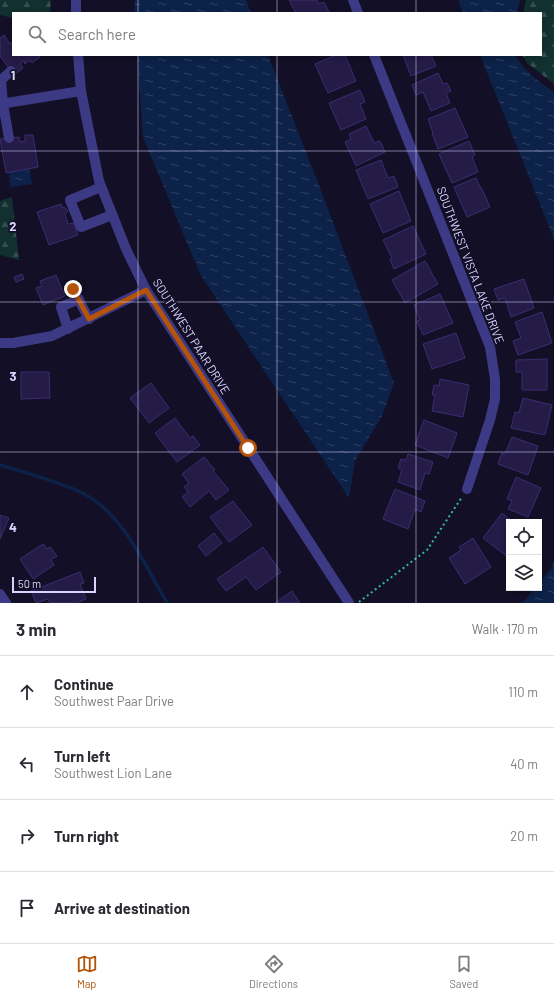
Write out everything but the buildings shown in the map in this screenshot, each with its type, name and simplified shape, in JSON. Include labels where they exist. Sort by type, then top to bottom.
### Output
[{"type":"street","points":[[76,0],[76,12]]},
{"type":"street","points":[[353,0],[358,12]]},
{"type":"street","name":"SOUTHWEST PAAR DRIVE","points":[[78,56],[81,91],[99,181],[126,249],[146,290],[348,603]]},
{"type":"street","name":"SOUTHWEST VISTA LAKE DRIVE","points":[[374,56],[490,347],[495,379],[495,399],[490,420],[467,489]]},
{"type":"street","points":[[10,138],[1,104],[1,80],[11,70]]},
{"type":"street","points":[[1,104],[81,91]]},
{"type":"street","points":[[102,187],[70,200],[81,227],[112,215]]},
{"type":"street","points":[[73,289],[89,319]]},
{"type":"street","points":[[0,343],[13,343],[52,336],[146,290]]},
{"type":"street","points":[[68,329],[61,307],[79,299]]},
{"type":"street","points":[[0,594],[6,603]]},
{"type":"path","points":[[358,603],[427,550],[467,489]]},
{"type":"green space","points":[[0,0],[51,0],[50,12],[12,12],[12,18],[0,15]]},
{"type":"green space","points":[[526,0],[554,0],[554,84],[527,63],[523,56],[542,56],[542,12],[523,12]]},
{"type":"green space","points":[[12,197],[19,260],[0,255],[0,201]]},
{"type":"water","points":[[135,0],[246,0],[251,12],[134,12]]},
{"type":"water","points":[[458,0],[520,0],[517,12],[463,12]]},
{"type":"water","points":[[137,56],[268,56],[394,383],[382,416],[355,461],[349,498],[200,274],[143,137]]},
{"type":"water","points":[[480,56],[516,56],[537,80],[554,92],[554,239]]},
{"type":"water","points":[[29,168],[32,184],[10,187],[9,172]]},
{"type":"water","points":[[554,561],[554,603],[520,603],[525,600],[532,591],[542,591],[542,580],[551,569]]},
{"type":"waterway","points":[[0,465],[59,483],[93,499],[119,524],[141,556],[167,603]]},
{"type":"route","points":[[73,289],[89,319],[146,290],[248,448]]}]
